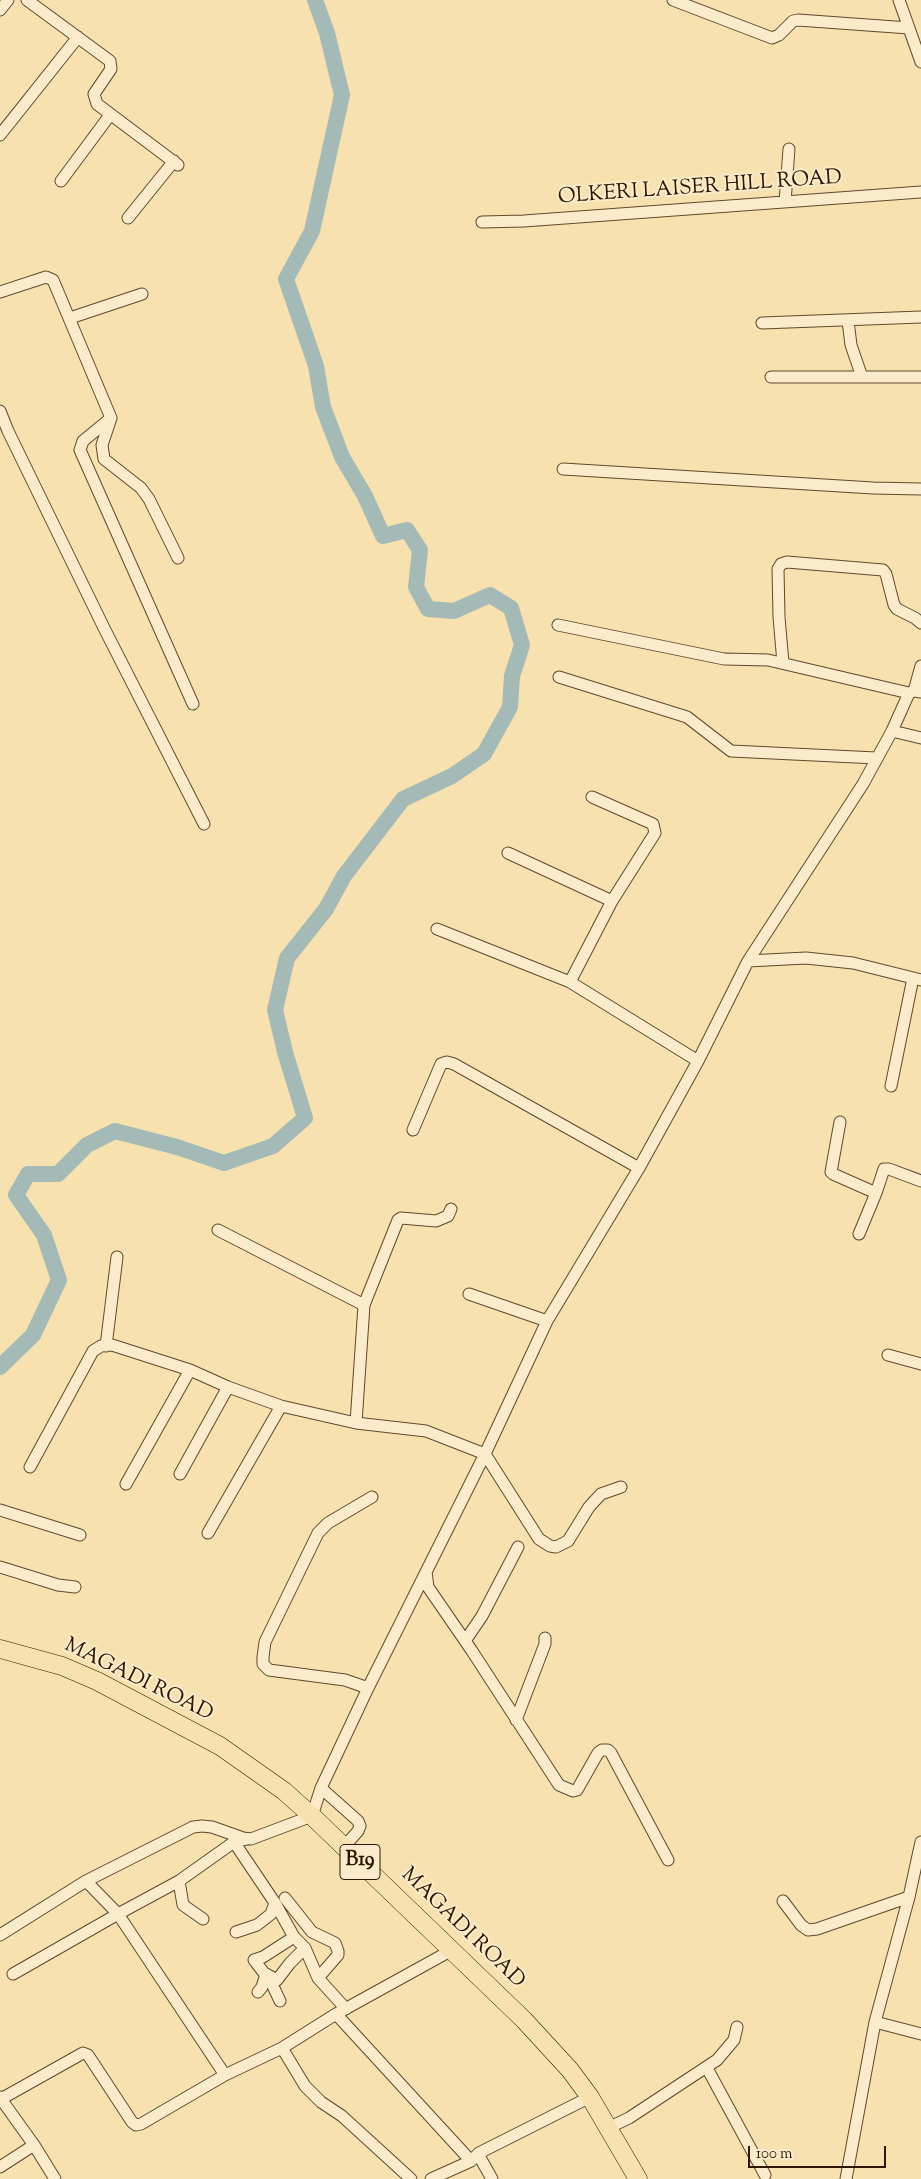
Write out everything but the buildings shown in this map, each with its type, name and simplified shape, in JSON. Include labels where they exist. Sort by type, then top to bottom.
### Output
[{"type":"highway","name":"MAGADI ROAD","points":[[0,1649],[62,1666],[97,1681],[228,1751],[284,1791],[524,2020],[570,2070],[590,2097],[638,2179]]},
{"type":"street","points":[[0,10],[8,0]]},
{"type":"street","points":[[27,0],[110,61],[111,69],[94,94],[97,104],[176,163],[128,218]]},
{"type":"street","points":[[674,0],[772,38],[779,35],[792,22],[798,20],[909,28]]},
{"type":"street","points":[[899,0],[921,62]]},
{"type":"street","points":[[0,135],[78,37]]},
{"type":"street","points":[[61,181],[110,115]]},
{"type":"street","points":[[785,202],[789,149]]},
{"type":"street","name":"OLKERI LAISER HILL ROAD","points":[[482,222],[524,222],[921,192]]},
{"type":"street","points":[[0,292],[46,277],[53,280],[111,418],[102,444],[104,459],[141,488],[153,506],[178,558]]},
{"type":"street","points":[[70,318],[142,294]]},
{"type":"street","points":[[762,323],[921,317]]},
{"type":"street","points":[[848,321],[851,345],[862,377]]},
{"type":"street","points":[[770,377],[921,377]]},
{"type":"street","points":[[0,411],[104,628],[204,824]]},
{"type":"street","points":[[111,418],[82,441],[80,450],[192,704]]},
{"type":"street","points":[[563,469],[873,488],[921,489]]},
{"type":"street","points":[[783,664],[779,618],[778,569],[781,564],[787,562],[883,570],[894,605],[921,623]]},
{"type":"street","points":[[558,625],[724,660],[768,660],[915,692]]},
{"type":"street","points":[[13,1974],[179,1881],[234,1842],[250,1839],[312,1816],[321,1788],[368,1688],[485,1454],[547,1321],[639,1168],[698,1061],[748,961],[863,784],[915,692],[921,666]]},
{"type":"street","points":[[559,677],[688,717],[732,751],[876,758]]},
{"type":"street","points":[[892,731],[921,738]]},
{"type":"street","points":[[570,982],[612,901],[655,833],[653,824],[592,797]]},
{"type":"street","points":[[508,853],[612,901]]},
{"type":"street","points":[[437,929],[570,982],[698,1061]]},
{"type":"street","points":[[748,961],[806,958],[844,962],[917,979],[890,1086]]},
{"type":"street","points":[[413,1130],[441,1064],[448,1062],[639,1168]]},
{"type":"street","points":[[840,1122],[831,1172],[876,1193]]},
{"type":"street","points":[[859,1234],[884,1169],[889,1169],[921,1181]]},
{"type":"street","points":[[356,1423],[364,1305],[399,1218],[436,1221],[448,1216],[451,1209]]},
{"type":"street","points":[[218,1230],[364,1305]]},
{"type":"street","points":[[106,1346],[116,1257]]},
{"type":"street","points":[[469,1294],[547,1321]]},
{"type":"street","points":[[30,1468],[93,1351],[112,1345],[190,1370],[228,1387],[281,1406],[356,1423],[426,1431],[485,1454],[539,1539],[550,1546],[556,1547],[568,1541],[589,1507],[601,1494],[606,1490],[621,1487]]},
{"type":"street","points":[[888,1355],[921,1364]]},
{"type":"street","points":[[126,1484],[190,1370]]},
{"type":"street","points":[[180,1474],[228,1387]]},
{"type":"street","points":[[208,1532],[281,1406]]},
{"type":"street","points":[[368,1688],[345,1680],[270,1670],[263,1664],[263,1657],[265,1642],[318,1533],[328,1523],[372,1497]]},
{"type":"street","points":[[0,1510],[80,1535]]},
{"type":"street","points":[[465,1640],[482,1616],[518,1547]]},
{"type":"street","points":[[0,1567],[58,1585],[75,1587]]},
{"type":"street","points":[[426,1572],[428,1587],[465,1640],[559,1785],[573,1792],[577,1790],[598,1753],[602,1750],[608,1750],[668,1860]]},
{"type":"street","points":[[516,1720],[545,1638]]},
{"type":"street","points":[[321,1788],[358,1820],[360,1826],[358,1831],[344,1847]]},
{"type":"street","points":[[0,1935],[86,1881],[193,1827],[212,1827],[250,1839]]},
{"type":"street","points":[[234,1842],[280,1900],[312,1932],[335,1943],[338,1955],[318,1978]]},
{"type":"street","points":[[846,2179],[875,2022],[909,1897],[921,1842]]},
{"type":"street","points":[[86,1881],[118,1914],[225,2075]]},
{"type":"street","points":[[179,1881],[183,1904],[203,1919]]},
{"type":"street","points":[[783,1901],[801,1925],[808,1930],[816,1929],[909,1897]]},
{"type":"street","points":[[236,1932],[257,1925],[271,1914],[280,1900]]},
{"type":"street","points":[[280,1900],[318,1978],[341,2011],[492,2179]]},
{"type":"street","points":[[266,1974],[277,1980],[290,1962],[300,1943],[312,1932]]},
{"type":"street","points":[[280,2001],[266,1974],[254,1960],[300,1943]]},
{"type":"street","points":[[55,2179],[1,2098],[83,2053],[88,2055],[136,2125],[225,2075],[282,2048],[341,2011],[452,1950]]},
{"type":"street","points":[[258,1992],[262,1987],[266,1974]]},
{"type":"street","points":[[875,2022],[921,2034]]},
{"type":"street","points":[[608,2128],[629,2118],[707,2068],[717,2060],[734,2040],[737,2027]]},
{"type":"street","points":[[282,2048],[305,2086],[321,2102],[342,2116],[410,2179]]},
{"type":"street","points":[[707,2068],[765,2175]]},
{"type":"street","points":[[431,2179],[590,2097]]},
{"type":"street","points":[[0,2167],[34,2145]]},
{"type":"waterway","points":[[0,1367],[33,1335],[59,1280],[44,1235],[16,1195],[28,1174],[58,1174],[87,1145],[115,1131],[177,1147],[224,1163],[273,1146],[305,1118],[285,1052],[275,1010],[287,958],[326,909],[344,876],[403,799],[452,776],[484,754],[510,707],[512,676],[522,645],[511,608],[490,595],[454,611],[428,609],[416,587],[420,550],[407,530],[383,536],[365,496],[342,457],[323,407],[316,366],[286,279],[312,231],[342,95],[327,33],[315,0]]}]
